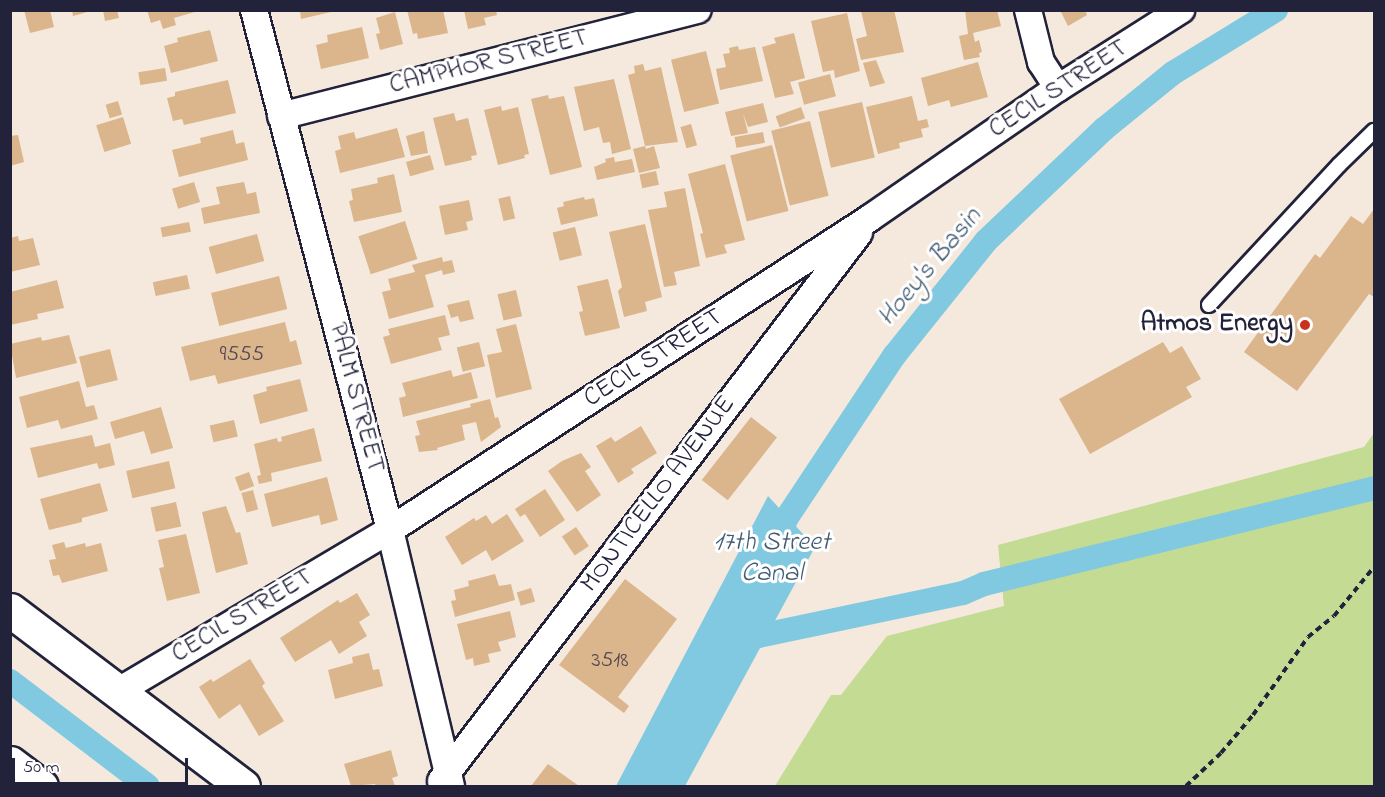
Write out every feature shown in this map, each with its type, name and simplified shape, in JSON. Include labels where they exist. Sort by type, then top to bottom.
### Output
[{"type":"street","name":"PALM STREET","points":[[254,10],[390,530],[446,781]]},
{"type":"street","name":"CAMPHOR STREET","points":[[281,116],[698,10]]},
{"type":"street","points":[[1028,10],[1041,62],[1058,88]]},
{"type":"street","name":"CECIL STREET","points":[[117,692],[390,530],[870,218],[1058,88],[1181,10]]},
{"type":"street","name":"MONTICELLO AVENUE","points":[[446,781],[870,218]]},
{"type":"street","points":[[10,610],[243,786]]},
{"type":"street","points":[[10,763],[41,786]]},
{"type":"lane","points":[[1209,305],[1339,165],[1374,131]]},
{"type":"path","points":[[1186,786],[1221,753],[1253,715],[1308,637],[1334,616],[1374,567]]},
{"type":"green space","points":[[1374,433],[1374,786],[775,786],[831,695],[841,695],[887,636],[1004,606],[998,545],[1364,447]]},
{"type":"water","name":"17th Street Canal","points":[[768,496],[815,547],[685,786],[616,786]]},
{"type":"building","points":[[24,10],[50,10],[54,27],[30,33]]},
{"type":"building","points":[[72,10],[91,10],[91,11],[73,16]]},
{"type":"building","points":[[103,10],[117,10],[119,18],[105,21]]},
{"type":"building","points":[[147,10],[198,11],[174,18],[176,25],[163,29],[160,20],[151,23]]},
{"type":"building","points":[[300,10],[335,10],[335,11],[301,19]]},
{"type":"building","points":[[407,10],[443,10],[448,33],[418,39],[417,33],[413,34]]},
{"type":"building","points":[[464,10],[496,10],[497,15],[484,18],[486,25],[468,29]]},
{"type":"building","points":[[894,10],[904,52],[861,60],[856,39],[867,36],[861,11]]},
{"type":"building","points":[[965,10],[997,10],[1001,26],[973,33],[975,42],[979,40],[982,52],[979,53],[980,57],[964,60],[959,36],[968,34]]},
{"type":"building","points":[[1060,10],[1085,10],[1087,15],[1068,26]]},
{"type":"building","points":[[395,12],[403,44],[380,50],[376,34],[380,33],[376,18]]},
{"type":"building","points":[[847,13],[860,71],[835,78],[834,70],[823,72],[811,21]]},
{"type":"building","points":[[362,27],[369,58],[321,69],[316,45],[328,42],[327,35]]},
{"type":"building","points":[[210,30],[218,61],[171,73],[164,46],[178,42],[177,38]]},
{"type":"building","points":[[794,33],[805,78],[790,82],[794,94],[775,98],[762,47],[776,43],[774,38]]},
{"type":"building","points":[[738,46],[739,50],[755,47],[763,81],[720,90],[716,69],[726,67],[723,54],[730,53],[729,48]]},
{"type":"building","points":[[706,51],[719,103],[684,112],[671,60]]},
{"type":"building","points":[[876,60],[885,83],[870,87],[863,63]]},
{"type":"building","points":[[978,62],[988,97],[951,107],[949,100],[928,106],[921,78]]},
{"type":"building","points":[[643,64],[645,71],[661,67],[678,142],[645,146],[628,75],[635,73],[634,66]]},
{"type":"building","points":[[165,68],[167,81],[140,85],[138,72]]},
{"type":"building","points":[[830,74],[836,96],[804,105],[798,83]]},
{"type":"building","points":[[614,79],[631,149],[612,154],[610,142],[603,143],[599,127],[584,131],[574,87]]},
{"type":"building","points":[[228,80],[236,113],[184,125],[182,119],[173,121],[167,98],[175,96],[175,92]]},
{"type":"building","points":[[548,95],[549,99],[564,96],[582,167],[550,175],[531,99]]},
{"type":"building","points":[[912,96],[918,121],[927,119],[929,127],[921,129],[923,137],[899,143],[900,148],[878,154],[866,107]]},
{"type":"building","points":[[118,101],[122,114],[110,118],[106,105]]},
{"type":"building","points":[[862,102],[875,158],[831,168],[818,112]]},
{"type":"building","points":[[763,103],[768,122],[748,127],[743,113],[748,133],[731,136],[725,112]]},
{"type":"building","points":[[501,106],[502,111],[518,107],[529,154],[524,155],[525,158],[498,165],[484,110]]},
{"type":"building","points":[[801,107],[805,118],[780,128],[776,116]]},
{"type":"building","points":[[454,113],[456,121],[468,118],[477,155],[471,156],[472,160],[445,166],[433,118]]},
{"type":"building","points":[[123,117],[131,144],[104,152],[96,125]]},
{"type":"building","points":[[810,121],[829,196],[790,205],[771,131]]},
{"type":"building","points":[[691,124],[697,145],[686,148],[680,127]]},
{"type":"building","points":[[397,128],[405,157],[340,173],[335,151],[341,149],[338,136],[354,132],[356,139]]},
{"type":"building","points":[[233,130],[236,144],[244,142],[248,160],[179,177],[172,150],[201,143],[200,138]]},
{"type":"building","points":[[424,131],[428,153],[411,156],[406,136]]},
{"type":"building","points":[[763,132],[765,143],[736,148],[734,137]]},
{"type":"building","points":[[18,135],[24,162],[10,166],[10,136]]},
{"type":"building","points":[[772,145],[788,211],[747,221],[730,155]]},
{"type":"building","points":[[645,146],[646,149],[654,146],[660,168],[639,173],[633,149]]},
{"type":"building","points":[[430,155],[434,169],[410,176],[406,162]]},
{"type":"building","points":[[614,157],[615,162],[632,159],[635,172],[597,180],[594,167],[606,162],[605,159]]},
{"type":"building","points":[[725,164],[745,240],[724,245],[727,253],[706,258],[700,234],[703,233],[688,174]]},
{"type":"building","points":[[656,171],[659,185],[642,188],[639,175]]},
{"type":"building","points":[[394,174],[402,212],[354,222],[349,201],[353,200],[351,189],[378,183],[377,178]]},
{"type":"building","points":[[194,182],[200,202],[178,209],[172,189]]},
{"type":"building","points":[[244,182],[247,194],[256,192],[260,213],[204,224],[201,208],[220,204],[216,187]]},
{"type":"building","points":[[685,188],[700,266],[674,272],[677,285],[664,287],[648,210],[667,207],[664,192]]},
{"type":"building","points":[[510,196],[515,218],[503,221],[498,199]]},
{"type":"building","points":[[584,197],[585,200],[594,198],[598,216],[561,225],[557,208],[564,206],[563,202]]},
{"type":"building","points":[[469,200],[473,220],[466,222],[468,230],[445,235],[439,206]]},
{"type":"building","name":"Atmos Energy","points":[[1374,209],[1374,297],[1369,294],[1297,391],[1244,352],[1315,254],[1320,258],[1351,216],[1363,224]]},
{"type":"building","points":[[405,221],[417,259],[371,274],[358,236]]},
{"type":"building","points":[[189,222],[191,232],[162,237],[161,228]]},
{"type":"building","points":[[645,224],[662,297],[645,302],[647,311],[624,317],[618,291],[622,287],[609,232]]},
{"type":"building","points":[[575,227],[582,255],[560,261],[553,233]]},
{"type":"building","points":[[257,234],[264,261],[216,274],[209,247]]},
{"type":"building","points":[[18,236],[19,241],[33,238],[40,265],[10,272],[10,238]]},
{"type":"building","points":[[442,257],[443,262],[452,260],[455,272],[443,275],[442,270],[425,275],[434,307],[389,319],[382,292],[391,290],[388,279],[415,272],[412,265]]},
{"type":"building","points":[[187,275],[190,289],[156,296],[153,282]]},
{"type":"building","points":[[279,276],[287,309],[219,326],[211,293]]},
{"type":"building","points":[[608,279],[620,328],[585,336],[579,312],[583,311],[577,286]]},
{"type":"building","points":[[57,280],[64,308],[37,314],[38,319],[10,325],[10,292]]},
{"type":"building","points":[[516,290],[522,316],[504,321],[497,294]]},
{"type":"building","points":[[469,300],[474,319],[460,322],[458,316],[451,318],[447,305]]},
{"type":"building","points":[[445,315],[450,335],[438,338],[442,350],[391,364],[383,337],[390,335],[388,329]]},
{"type":"building","points":[[285,322],[290,342],[296,340],[302,364],[218,384],[215,375],[190,381],[181,347]]},
{"type":"building","points":[[516,324],[532,389],[496,398],[487,355],[502,352],[496,329]]},
{"type":"building","points":[[69,335],[77,363],[16,378],[10,344],[41,337],[42,341]]},
{"type":"building","points":[[479,342],[485,366],[463,372],[457,348]]},
{"type":"building","points":[[1163,342],[1170,353],[1182,346],[1201,379],[1186,387],[1192,397],[1090,454],[1059,399]]},
{"type":"building","points":[[110,349],[118,380],[87,388],[79,357]]},
{"type":"building","points":[[451,370],[453,377],[471,372],[478,398],[403,417],[399,398],[406,396],[402,383]]},
{"type":"building","points":[[300,379],[308,411],[260,424],[253,395],[267,391],[266,387]]},
{"type":"building","points":[[79,381],[86,407],[94,405],[98,419],[61,429],[58,420],[27,428],[19,397]]},
{"type":"building","points":[[490,399],[495,418],[498,417],[501,427],[481,442],[476,422],[462,425],[465,440],[437,448],[438,450],[419,452],[415,436],[420,435],[416,421],[471,407],[470,404]]},
{"type":"building","points":[[161,407],[173,448],[151,454],[144,431],[115,439],[110,422]]},
{"type":"building","points":[[751,417],[777,437],[728,500],[702,480]]},
{"type":"building","points":[[234,420],[238,437],[213,442],[210,426]]},
{"type":"building","points":[[641,426],[657,453],[631,469],[634,473],[618,483],[596,446],[611,437],[615,442]]},
{"type":"building","points":[[314,428],[322,461],[271,473],[272,481],[259,484],[257,476],[261,475],[254,444],[277,438],[278,442],[282,441],[281,437]]},
{"type":"building","points":[[92,435],[95,447],[110,443],[115,465],[99,469],[97,463],[38,478],[30,448]]},
{"type":"building","points":[[581,453],[591,467],[585,471],[601,495],[577,512],[548,471],[562,461]]},
{"type":"building","points":[[169,461],[175,488],[132,498],[126,471]]},
{"type":"building","points":[[249,472],[254,486],[240,491],[235,477]]},
{"type":"building","points":[[327,477],[338,520],[321,525],[319,515],[272,527],[264,494]]},
{"type":"building","points":[[100,483],[108,511],[82,518],[82,522],[49,530],[40,499]]},
{"type":"building","points":[[545,489],[565,520],[540,537],[525,514],[520,517],[515,509]]},
{"type":"building","points":[[253,490],[258,509],[247,512],[241,493]]},
{"type":"building","points":[[176,502],[181,526],[156,532],[151,507]]},
{"type":"building","points":[[226,506],[236,533],[240,532],[248,564],[216,573],[202,512]]},
{"type":"building","points":[[507,514],[524,541],[492,561],[486,550],[462,565],[445,537],[474,518],[476,521],[486,515],[492,524]]},
{"type":"building","points":[[576,527],[589,546],[575,556],[562,537]]},
{"type":"building","points":[[186,534],[200,593],[167,601],[159,568],[164,567],[158,540]]},
{"type":"building","points":[[64,542],[66,548],[85,543],[86,547],[101,543],[108,571],[62,583],[59,575],[53,576],[49,560],[56,559],[52,545]]},
{"type":"building","points":[[495,574],[499,586],[511,584],[515,600],[455,617],[451,601],[456,600],[454,590],[469,586],[468,581]]},
{"type":"building","points":[[625,579],[677,619],[618,697],[629,706],[624,713],[559,665]]},
{"type":"building","points":[[531,588],[535,601],[521,606],[517,592]]},
{"type":"building","points":[[357,593],[370,615],[359,622],[367,636],[339,654],[331,640],[295,662],[280,638],[338,600],[340,603]]},
{"type":"building","points":[[510,611],[516,637],[498,642],[501,651],[488,654],[490,662],[474,666],[473,658],[466,660],[457,624]]},
{"type":"building","points":[[369,653],[373,670],[379,669],[383,686],[335,699],[328,670],[353,663],[352,657]]},
{"type":"building","points":[[250,659],[265,683],[262,686],[284,721],[259,736],[240,704],[219,719],[199,687],[211,679],[213,682]]},
{"type":"building","points":[[391,750],[398,776],[392,778],[395,786],[376,786],[375,784],[351,786],[344,764]]},
{"type":"building","points":[[548,764],[579,786],[531,786]]},
{"type":"waterway","name":"Hoey's Basin","points":[[772,547],[786,519],[894,356],[986,241],[1104,129],[1173,73],[1276,10]]},
{"type":"waterway","points":[[735,641],[963,593],[984,584],[1374,488]]},
{"type":"waterway","points":[[10,681],[148,786]]},
{"type":"place","name":"Atmos Energy","points":[[1305,325]]}]
